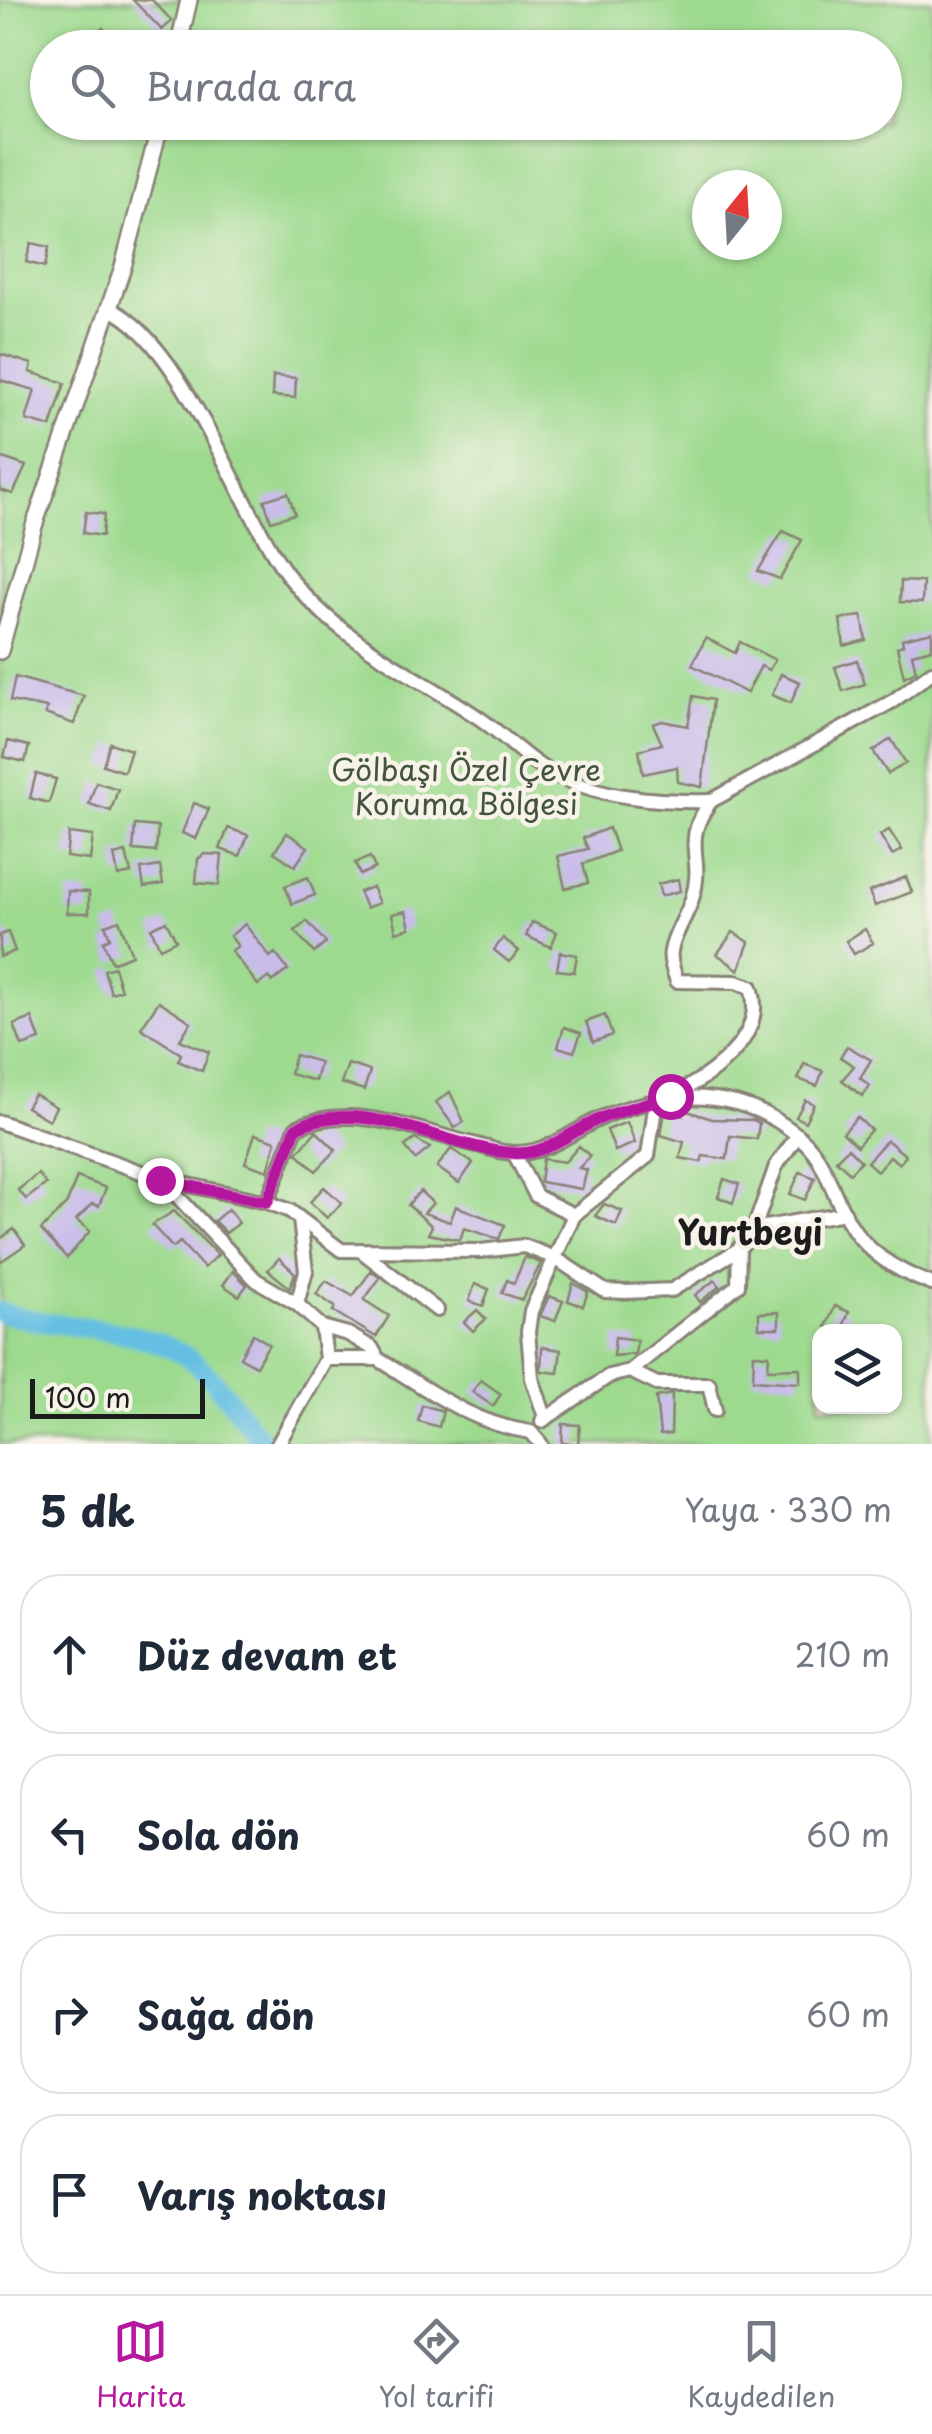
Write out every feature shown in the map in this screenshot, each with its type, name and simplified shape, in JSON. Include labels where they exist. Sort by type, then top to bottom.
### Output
[{"type":"street","points":[[182,30],[189,0]]},
{"type":"street","points":[[0,651],[40,507],[110,309],[156,140]]},
{"type":"street","points":[[110,309],[129,318],[148,336],[212,438],[282,568],[332,622],[475,715],[548,771],[622,795],[711,801]]},
{"type":"street","points":[[267,1202],[296,1128],[313,1119],[345,1115],[514,1154],[544,1150],[602,1118],[663,1099],[707,1078],[750,1031],[757,1004],[751,987],[736,982],[677,981],[669,954],[694,896],[696,821],[711,801],[894,702],[932,672]]},
{"type":"street","points":[[663,1099],[728,1099],[809,1142],[829,1171],[849,1224],[894,1270],[932,1284]]},
{"type":"street","points":[[545,1418],[532,1378],[528,1332],[531,1310],[574,1215],[648,1156],[663,1099]]},
{"type":"street","points":[[0,1122],[160,1180],[267,1202],[341,1250],[481,1251],[524,1246],[555,1258],[605,1291],[625,1292],[672,1290],[739,1249],[754,1230],[776,1166],[798,1135]]},
{"type":"street","points":[[514,1154],[536,1196],[574,1215]]},
{"type":"street","points":[[160,1180],[256,1280],[297,1304],[322,1328],[348,1334],[372,1348],[378,1359],[472,1418],[531,1432],[542,1444]]},
{"type":"street","points":[[754,1230],[845,1212]]},
{"type":"street","points":[[297,1304],[306,1270],[300,1220]]},
{"type":"street","points":[[531,1432],[545,1418],[610,1376],[630,1371],[738,1285],[739,1249]]},
{"type":"street","points":[[360,1250],[437,1310]]},
{"type":"street","points":[[278,1444],[326,1359],[322,1328]]},
{"type":"street","points":[[326,1359],[378,1359]]},
{"type":"street","points":[[630,1371],[657,1384],[710,1384],[715,1410]]},
{"type":"green space","name":"Gölbaşı Özel Çevre Koruma Bölgesi","points":[[0,0],[932,0],[932,1444],[0,1444]]},
{"type":"building","points":[[133,0],[152,0],[172,21],[162,30]]},
{"type":"building","points":[[31,243],[49,247],[45,267],[26,262]]},
{"type":"building","points":[[0,354],[32,364],[30,372],[65,383],[51,427],[26,420],[35,390],[0,380]]},
{"type":"building","points":[[273,376],[296,378],[295,398],[272,396]]},
{"type":"building","points":[[0,457],[26,466],[13,494],[0,490]]},
{"type":"building","points":[[288,493],[295,514],[271,521],[264,500]]},
{"type":"building","points":[[86,512],[104,514],[102,536],[83,533]]},
{"type":"building","points":[[783,531],[802,540],[780,579],[758,571]]},
{"type":"building","points":[[901,581],[923,582],[922,603],[900,602]]},
{"type":"building","points":[[862,616],[866,640],[844,646],[840,619]]},
{"type":"building","points":[[932,632],[932,649],[912,654],[916,671],[904,677],[897,647],[903,645],[902,639]]},
{"type":"building","points":[[706,638],[735,653],[740,642],[775,660],[769,670],[761,666],[747,693],[692,665]]},
{"type":"building","points":[[857,660],[865,684],[843,691],[835,667]]},
{"type":"building","points":[[781,674],[800,682],[791,703],[772,695]]},
{"type":"building","points":[[15,677],[84,696],[74,724],[45,714],[47,708],[10,701]]},
{"type":"building","points":[[693,696],[713,700],[702,787],[678,782],[677,767],[643,774],[639,750],[662,744],[653,724],[662,721],[688,726]]},
{"type":"building","points":[[891,739],[906,763],[888,774],[873,751]]},
{"type":"building","points":[[8,741],[29,746],[25,762],[4,757]]},
{"type":"building","points":[[110,743],[131,750],[124,772],[103,765]]},
{"type":"building","points":[[36,774],[56,779],[49,803],[30,798]]},
{"type":"building","points":[[96,782],[118,789],[111,811],[89,804]]},
{"type":"building","points":[[194,803],[209,809],[196,839],[182,833]]},
{"type":"building","points":[[135,825],[158,827],[156,852],[133,850]]},
{"type":"building","points":[[228,828],[248,835],[240,856],[220,849]]},
{"type":"building","points":[[609,828],[617,851],[583,864],[588,883],[565,888],[558,856],[588,849],[583,838]]},
{"type":"building","points":[[889,830],[902,850],[892,855],[880,835]]},
{"type":"building","points":[[69,833],[93,836],[90,860],[66,857]]},
{"type":"building","points":[[287,833],[308,847],[295,866],[274,852]]},
{"type":"building","points":[[126,852],[131,873],[118,876],[114,855]]},
{"type":"building","points":[[204,854],[222,855],[219,885],[196,883],[198,859]]},
{"type":"building","points":[[370,857],[375,868],[360,875],[355,863]]},
{"type":"building","points":[[160,866],[163,884],[144,887],[141,869]]},
{"type":"building","points":[[308,877],[315,895],[292,904],[285,886]]},
{"type":"building","points":[[906,877],[912,892],[875,906],[869,892]]},
{"type":"building","points":[[678,879],[680,891],[661,896],[658,884]]},
{"type":"building","points":[[372,887],[379,903],[366,908],[359,892]]},
{"type":"building","points":[[68,891],[89,892],[89,913],[67,913]]},
{"type":"building","points":[[406,911],[410,928],[396,932],[392,914]]},
{"type":"building","points":[[119,920],[132,955],[112,963],[103,941],[110,938],[105,925]]},
{"type":"building","points":[[166,921],[176,940],[160,948],[151,928]]},
{"type":"building","points":[[307,921],[326,943],[314,953],[295,931]]},
{"type":"building","points":[[532,922],[557,932],[551,947],[526,936]]},
{"type":"building","points":[[245,924],[270,957],[275,953],[288,970],[272,982],[269,977],[258,985],[231,951],[238,946],[230,936]]},
{"type":"building","points":[[865,929],[873,943],[854,954],[846,941]]},
{"type":"building","points":[[8,932],[15,951],[0,957],[0,935]]},
{"type":"building","points":[[733,932],[749,942],[739,970],[717,954]]},
{"type":"building","points":[[503,938],[519,951],[509,962],[494,950]]},
{"type":"building","points":[[560,952],[577,955],[574,972],[557,970]]},
{"type":"building","points":[[114,967],[121,990],[111,993],[104,970]]},
{"type":"building","points":[[159,1001],[191,1022],[180,1040],[209,1052],[202,1071],[178,1061],[181,1054],[141,1028]]},
{"type":"building","points":[[605,1015],[612,1035],[593,1042],[586,1022]]},
{"type":"building","points":[[32,1018],[40,1040],[22,1046],[14,1025]]},
{"type":"building","points":[[564,1027],[581,1033],[574,1052],[558,1047]]},
{"type":"building","points":[[847,1046],[871,1060],[860,1078],[870,1086],[862,1096],[842,1080],[854,1066],[840,1057]]},
{"type":"building","points":[[295,1055],[320,1062],[315,1081],[290,1074]]},
{"type":"building","points":[[348,1064],[370,1071],[364,1090],[341,1083]]},
{"type":"building","points":[[804,1064],[823,1071],[817,1086],[798,1079]]},
{"type":"building","points":[[450,1092],[464,1122],[455,1128],[436,1102]]},
{"type":"building","points":[[34,1094],[56,1107],[49,1120],[26,1107]]},
{"type":"building","points":[[805,1100],[814,1104],[805,1122],[796,1117]]},
{"type":"building","points":[[684,1110],[712,1119],[753,1120],[759,1123],[757,1139],[730,1136],[727,1159],[703,1156],[701,1162],[680,1158],[684,1142],[661,1135],[665,1111],[683,1116]]},
{"type":"building","points":[[857,1117],[871,1130],[857,1146],[843,1133]]},
{"type":"building","points":[[627,1122],[635,1143],[615,1151],[607,1130]]},
{"type":"building","points":[[316,1131],[336,1150],[316,1171],[297,1153]]},
{"type":"building","points":[[255,1134],[276,1141],[268,1171],[245,1163]]},
{"type":"building","points":[[415,1139],[430,1148],[415,1160],[405,1146]]},
{"type":"building","points":[[887,1140],[906,1156],[899,1164],[890,1156],[877,1171],[867,1162]]},
{"type":"building","points":[[579,1146],[590,1156],[579,1168],[587,1170],[582,1189],[540,1182],[543,1159],[565,1162]]},
{"type":"building","points":[[848,1148],[861,1161],[850,1173],[836,1160]]},
{"type":"building","points":[[451,1149],[473,1163],[459,1183],[437,1167]]},
{"type":"building","points":[[800,1172],[815,1178],[805,1200],[790,1194]]},
{"type":"building","points":[[38,1174],[46,1184],[26,1199],[18,1190]]},
{"type":"building","points":[[77,1177],[106,1188],[99,1206],[92,1204],[76,1220],[90,1231],[67,1258],[41,1230],[67,1203]]},
{"type":"building","points":[[724,1179],[739,1184],[733,1203],[718,1197]]},
{"type":"building","points":[[324,1187],[342,1203],[327,1218],[310,1202]]},
{"type":"building","points":[[420,1191],[433,1203],[424,1213],[450,1222],[456,1206],[505,1225],[499,1239],[464,1228],[460,1240],[428,1234],[432,1226],[408,1205]]},
{"type":"building","points":[[604,1204],[622,1211],[616,1225],[595,1216]]},
{"type":"building","points":[[228,1209],[239,1223],[226,1233],[214,1221]]},
{"type":"building","points":[[174,1211],[218,1255],[204,1268],[180,1242],[173,1248],[152,1225]]},
{"type":"building","points":[[14,1229],[25,1245],[0,1262],[0,1239]]},
{"type":"building","points":[[525,1257],[541,1263],[522,1300],[502,1293],[507,1280],[514,1283]]},
{"type":"building","points":[[279,1258],[295,1273],[290,1288],[268,1270]]},
{"type":"building","points":[[233,1271],[247,1285],[239,1296],[223,1285]]},
{"type":"building","points":[[371,1271],[380,1278],[364,1300],[389,1316],[376,1337],[333,1311],[335,1307],[316,1294],[326,1281],[353,1296]]},
{"type":"building","points":[[715,1280],[720,1286],[700,1302],[695,1295]]},
{"type":"building","points":[[573,1283],[588,1292],[583,1306],[568,1301]]},
{"type":"building","points":[[475,1284],[489,1289],[483,1306],[469,1301]]},
{"type":"building","points":[[549,1296],[563,1301],[555,1321],[540,1316]]},
{"type":"building","points":[[835,1306],[849,1312],[844,1324],[827,1324]]},
{"type":"building","points":[[477,1310],[486,1319],[473,1331],[464,1322]]},
{"type":"building","points":[[779,1312],[779,1328],[759,1328],[759,1313]]},
{"type":"building","points":[[253,1334],[269,1344],[256,1366],[240,1357]]},
{"type":"building","points":[[615,1337],[637,1340],[635,1354],[613,1356]]},
{"type":"building","points":[[542,1347],[561,1350],[558,1373],[541,1371]]},
{"type":"building","points":[[754,1354],[769,1355],[768,1369],[800,1368],[800,1383],[753,1380]]},
{"type":"building","points":[[481,1380],[501,1394],[493,1406],[472,1392]]},
{"type":"building","points":[[672,1394],[671,1434],[660,1435],[656,1397]]},
{"type":"building","points":[[422,1405],[443,1411],[439,1427],[418,1421]]},
{"type":"building","points":[[563,1424],[580,1425],[578,1444],[562,1443]]},
{"type":"waterway","points":[[0,1312],[120,1333],[166,1346],[209,1375],[264,1443]]},
{"type":"district","name":"Yurtbeyi","points":[[750,1233]]},
{"type":"route","points":[[160,1180],[267,1202],[296,1128],[313,1119],[345,1115],[514,1154],[544,1150],[602,1118],[670,1096]]}]
